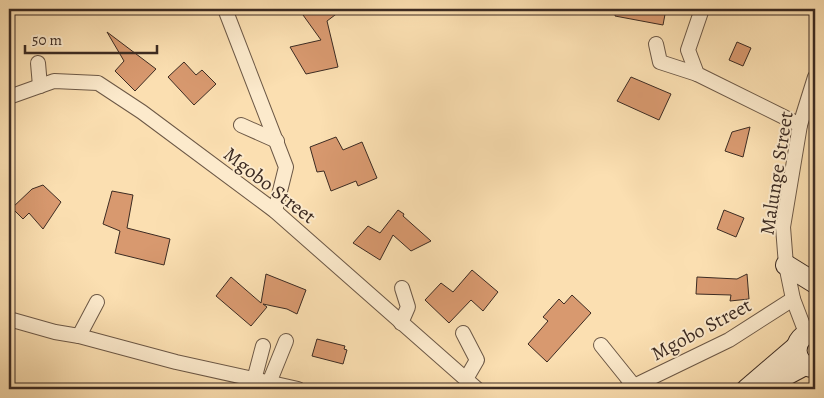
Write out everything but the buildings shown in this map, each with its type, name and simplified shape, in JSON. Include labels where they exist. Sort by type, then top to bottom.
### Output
[{"type":"main road","points":[[786,265],[815,283]]},
{"type":"main road","points":[[806,338],[797,355],[800,361],[812,370]]},
{"type":"main road","points":[[748,389],[806,338]]},
{"type":"main road","points":[[759,389],[812,370]]},
{"type":"street","points":[[225,9],[286,167],[275,212]]},
{"type":"street","points":[[697,74],[688,50],[702,9]]},
{"type":"street","points":[[656,44],[660,62],[697,74],[800,124]]},
{"type":"street","points":[[38,63],[40,86]]},
{"type":"street","name":"Malunge Street","points":[[806,338],[793,299],[786,265],[783,227],[800,124],[815,77]]},
{"type":"street","name":"Mgobo Street","points":[[9,97],[54,81],[98,83],[142,112],[275,212],[477,389]]},
{"type":"street","points":[[241,125],[277,141]]},
{"type":"street","points":[[401,323],[408,307],[402,288]]},
{"type":"street","name":"Mgobo Street","points":[[629,388],[729,340],[793,299]]},
{"type":"street","points":[[79,336],[97,302]]},
{"type":"street","points":[[9,319],[176,362],[298,389]]},
{"type":"street","points":[[463,333],[476,360],[466,379]]},
{"type":"street","points":[[269,383],[286,341]]},
{"type":"street","points":[[601,345],[629,388]]},
{"type":"street","points":[[254,380],[263,346]]}]
